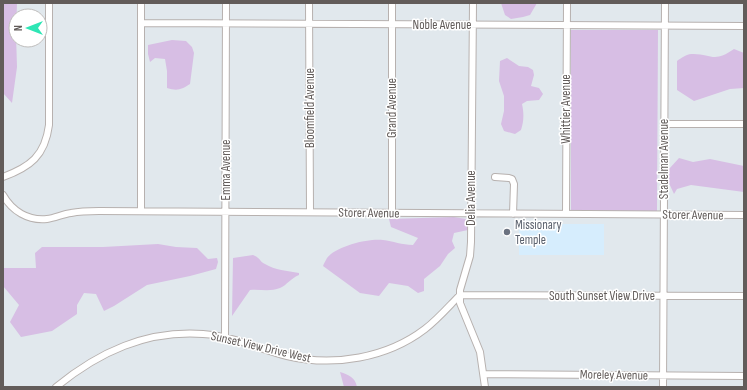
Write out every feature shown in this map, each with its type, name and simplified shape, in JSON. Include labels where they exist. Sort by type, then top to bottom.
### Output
[{"type":"street","points":[[3,177],[23,169],[32,162],[44,146],[48,134],[50,126],[49,3]]},
{"type":"street","points":[[141,3],[141,211]]},
{"type":"street","name":"Emma Avenue","points":[[225,337],[226,3]]},
{"type":"street","name":"Bloomfield Avenue","points":[[309,3],[310,212]]},
{"type":"street","name":"Grand Avenue","points":[[392,3],[392,213]]},
{"type":"street","name":"Delia Avenue","points":[[473,3],[472,213],[470,256],[460,295],[460,303],[480,352],[485,387]]},
{"type":"street","name":"Whittier Avenue","points":[[566,214],[567,3]]},
{"type":"street","name":"Stadelman Avenue","points":[[662,387],[665,3]]},
{"type":"street","name":"Noble Avenue","points":[[141,23],[744,26]]},
{"type":"street","points":[[664,124],[744,124]]},
{"type":"street","points":[[495,177],[512,179],[514,184],[513,214]]},
{"type":"street","name":"Storer Avenue","points":[[3,195],[9,205],[18,212],[28,217],[37,219],[83,211],[744,215]]},
{"type":"street","name":"Sunset View Drive West","points":[[56,387],[97,358],[119,347],[158,336],[204,334],[225,337],[276,353],[306,359],[333,360],[357,358],[391,348],[414,336],[432,323],[460,295]]},
{"type":"street","name":"South Sunset View Drive","points":[[460,295],[744,296]]},
{"type":"street","name":"Moreley Avenue","points":[[484,374],[744,376]]},
{"type":"shaded area","points":[[3,3],[17,3],[17,8],[8,8],[8,48],[16,48],[17,67],[12,103],[3,93]]},
{"type":"shaded area","points":[[501,3],[537,3],[530,15],[511,19],[505,15]]},
{"type":"shaded area","points":[[571,30],[658,30],[657,211],[571,211]]},
{"type":"shaded area","points":[[172,40],[186,41],[192,47],[194,53],[190,84],[179,89],[167,88],[165,59],[155,58],[150,62],[148,54],[148,45]]},
{"type":"shaded area","points":[[734,49],[744,53],[744,88],[730,89],[694,101],[677,90],[677,61],[686,55],[691,54],[712,57],[721,56]]},
{"type":"shaded area","points":[[507,58],[519,66],[528,67],[533,70],[534,75],[531,86],[539,88],[543,94],[539,100],[527,101],[522,104],[522,127],[521,130],[515,134],[504,131],[501,124],[504,111],[504,96],[499,81],[500,61]]},
{"type":"shaded area","points":[[679,158],[693,162],[710,159],[744,166],[744,192],[691,185],[677,189],[674,194],[668,181],[669,169]]},
{"type":"shaded area","points":[[454,217],[466,219],[468,230],[454,233],[452,241],[455,248],[448,254],[440,266],[424,279],[424,291],[418,293],[408,286],[389,283],[379,296],[360,293],[323,266],[327,258],[338,250],[353,244],[370,240],[383,240],[413,245],[418,238],[391,227],[389,219]]},
{"type":"shaded area","points":[[519,224],[604,224],[604,255],[519,255]]},
{"type":"shaded area","points":[[158,244],[197,248],[208,259],[217,258],[218,262],[216,269],[147,285],[104,311],[96,294],[84,293],[77,305],[77,314],[52,331],[21,337],[10,322],[19,305],[3,286],[3,268],[36,268],[35,253],[42,247],[103,247]]},
{"type":"shaded area","points":[[253,255],[263,263],[273,268],[299,273],[299,275],[282,287],[276,289],[250,290],[232,316],[233,258]]},
{"type":"shaded area","points":[[340,372],[351,377],[355,381],[357,387],[344,387]]},
{"type":"place","name":"Missionary Temple","points":[[507,232]]}]
